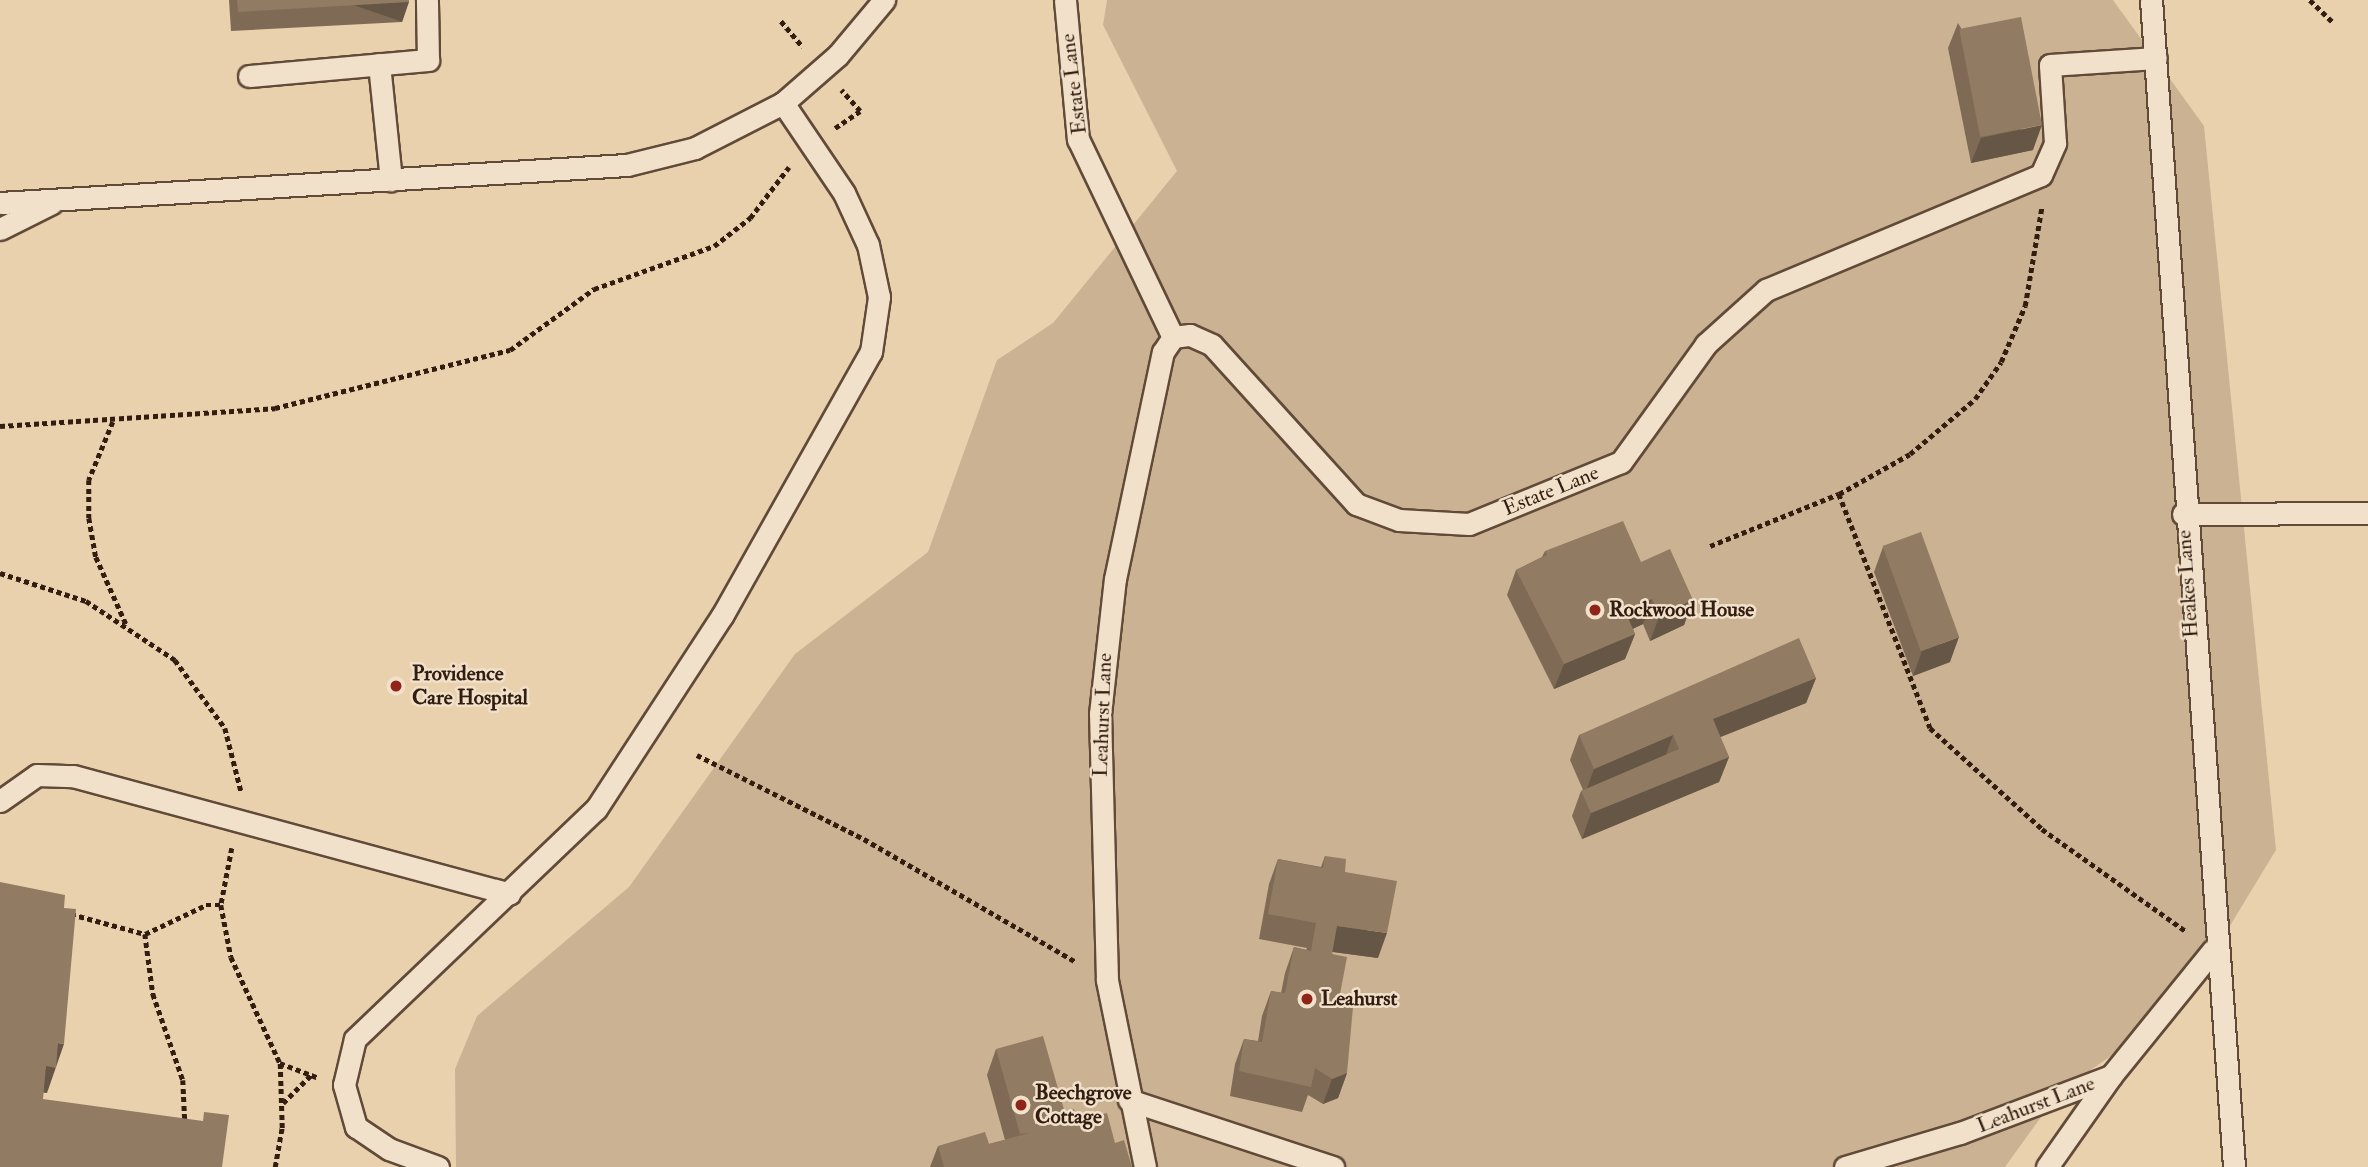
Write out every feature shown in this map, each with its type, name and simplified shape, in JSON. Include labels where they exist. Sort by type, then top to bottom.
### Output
[{"type":"lane","points":[[249,76],[428,60],[427,0]]},
{"type":"lane","points":[[0,203],[627,165],[695,148],[783,103],[823,69],[884,0]]},
{"type":"lane","name":"Estate Lane","points":[[1065,0],[1078,139],[1173,337],[1190,335],[1212,345],[1356,504],[1399,520],[1469,524],[1621,462],[1706,344],[1766,290],[2041,175]]},
{"type":"lane","name":"Heakes Lane","points":[[2151,0],[2213,950],[2234,1167]]},
{"type":"lane","points":[[2041,175],[2055,143],[2050,65],[2156,58]]},
{"type":"lane","points":[[379,64],[391,180]]},
{"type":"lane","points":[[438,1167],[389,1149],[356,1127],[344,1085],[355,1039],[596,809],[722,616],[870,352],[878,297],[868,244],[812,146],[783,103]]},
{"type":"lane","points":[[0,229],[60,200]]},
{"type":"lane","name":"Leahurst Lane","points":[[1145,1167],[1129,1100],[1107,981],[1100,847],[1107,636],[1163,352],[1173,337]]},
{"type":"lane","points":[[2183,514],[2368,513]]},
{"type":"lane","points":[[0,801],[37,775],[73,776],[509,894]]},
{"type":"lane","name":"Leahurst Lane","points":[[1845,1167],[1960,1133],[2112,1076],[2213,950]]},
{"type":"lane","points":[[2047,1167],[2112,1076]]},
{"type":"lane","points":[[1129,1100],[1333,1167]]},
{"type":"path","points":[[2310,0],[2334,23]]},
{"type":"path","points":[[0,426],[113,422],[301,403],[510,350],[594,289],[721,241],[750,218],[792,161],[860,111],[781,21]]},
{"type":"path","points":[[1710,547],[1839,494],[1919,446],[1975,399],[2001,362],[2025,306],[2042,226],[2041,175]]},
{"type":"path","points":[[113,422],[89,481],[89,518],[96,557],[127,627]]},
{"type":"path","points":[[1839,494],[1930,727],[2042,829],[2213,950]]},
{"type":"path","points":[[697,755],[864,839],[1107,981]]},
{"type":"path","points":[[71,914],[145,934],[206,905],[221,905]]},
{"type":"path","points":[[145,934],[153,994],[183,1080],[185,1126]]},
{"type":"path","points":[[275,1167],[283,1104],[280,1063]]},
{"type":"path","points":[[283,1104],[312,1074]]},
{"type":"shaded area","points":[[1107,0],[2113,0],[2204,126],[2276,850],[2180,1008],[2059,1092],[2005,1167],[456,1167],[455,1069],[477,1016],[629,887],[795,654],[928,552],[997,360],[1053,323],[1177,171],[1103,25]]},
{"type":"building","points":[[237,0],[409,0],[409,2],[238,12]]},
{"type":"building","points":[[2021,17],[2042,125],[1980,137],[1959,29]]},
{"type":"building","name":"Rockwood House","points":[[1623,521],[1641,562],[1670,549],[1693,600],[1660,615],[1652,599],[1625,611],[1635,634],[1564,664],[1516,570],[1547,555],[1545,551]]},
{"type":"building","points":[[1921,532],[1959,637],[1921,651],[1882,546]]},
{"type":"building","points":[[1799,638],[1816,678],[1713,719],[1729,757],[1591,813],[1581,791],[1679,749],[1673,735],[1594,769],[1579,735]]},
{"type":"building","name":"Leahurst","points":[[1325,856],[1346,859],[1345,872],[1397,881],[1387,933],[1337,926],[1332,954],[1347,957],[1338,1005],[1353,1007],[1347,1073],[1332,1079],[1315,1068],[1311,1087],[1239,1071],[1244,1039],[1262,1042],[1271,991],[1285,993],[1294,947],[1311,951],[1316,923],[1268,914],[1278,859],[1323,868]]},
{"type":"building","points":[[0,882],[65,895],[64,908],[76,909],[64,1044],[58,1043],[56,1068],[46,1066],[43,1099],[203,1121],[204,1112],[229,1115],[222,1167],[0,1167]]},
{"type":"building","points":[[1043,1036],[1065,1113],[1074,1109],[1077,1121],[1107,1113],[1115,1143],[1124,1140],[1132,1167],[944,1167],[938,1146],[985,1132],[989,1144],[1029,1133],[1020,1134],[996,1049]]},
{"type":"place","name":"Rockwood House","points":[[1595,610]]},
{"type":"place","name":"Providence Care Hospital","points":[[396,686]]},
{"type":"place","name":"Leahurst","points":[[1307,999]]},
{"type":"place","name":"Beechgrove Cottage","points":[[1021,1105]]}]
